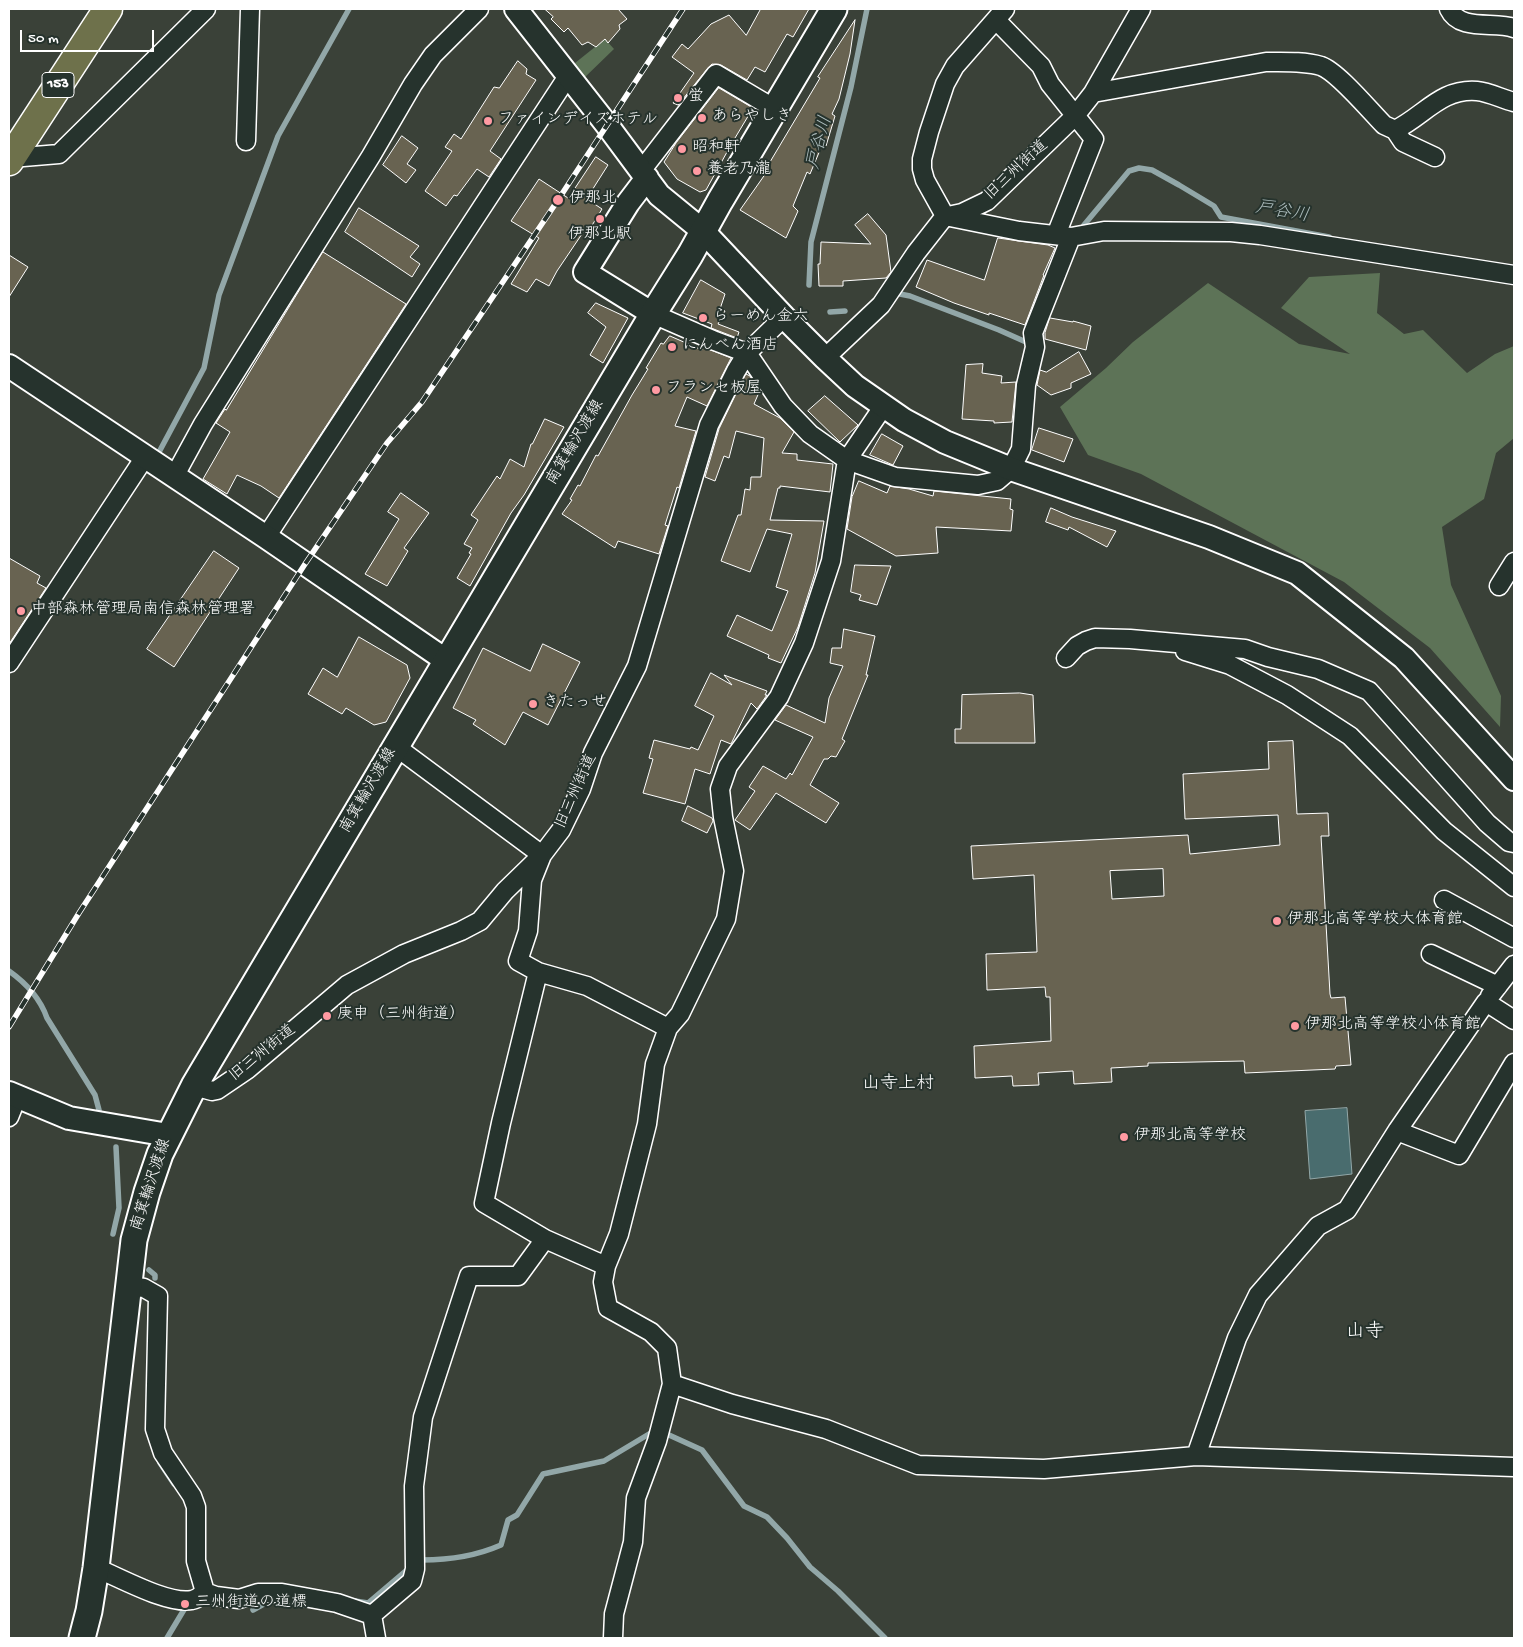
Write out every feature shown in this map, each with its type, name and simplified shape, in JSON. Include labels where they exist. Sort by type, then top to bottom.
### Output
[{"type":"highway","name":"153","points":[[10,160],[108,9]]},
{"type":"main road","name":"南箕輪沢渡線","points":[[82,1638],[89,1611],[96,1568],[134,1240],[147,1192],[168,1135],[194,1086],[266,968],[395,746],[834,9]]},
{"type":"street","points":[[10,160],[59,154],[206,9]]},
{"type":"street","points":[[246,141],[250,9]]},
{"type":"street","points":[[174,477],[203,424],[371,156],[418,77],[433,55],[479,9]]},
{"type":"street","name":"旧三州街道","points":[[945,216],[962,213],[987,201],[1075,116],[1093,93],[1141,9]]},
{"type":"street","points":[[1450,9],[1452,15],[1465,23],[1507,25],[1514,28]]},
{"type":"street","points":[[519,10],[659,195],[703,231],[784,317],[855,386],[883,407],[945,442],[1011,469],[1209,537],[1297,573],[1404,658],[1514,780]]},
{"type":"street","points":[[775,109],[716,74],[644,175],[585,272],[653,314],[747,353],[783,406],[810,434],[847,460],[895,476],[978,485],[997,481],[1011,469],[1021,449],[1026,385],[1034,340],[1094,139],[1050,84],[1042,66],[1000,14],[955,66],[945,84],[922,159],[926,180],[945,216]]},
{"type":"street","points":[[1093,93],[1266,62],[1295,62],[1322,66],[1333,72],[1384,125],[1395,130],[1403,142],[1435,157]]},
{"type":"street","points":[[266,537],[568,76]]},
{"type":"street","points":[[1395,130],[1409,123],[1443,97],[1461,92],[1478,91],[1514,102]]},
{"type":"street","points":[[945,216],[1019,231],[1064,236],[1104,231],[1232,232],[1514,275]]},
{"type":"street","points":[[825,358],[881,305],[916,253],[945,216]]},
{"type":"street","name":"旧三州街道","points":[[194,1086],[212,1091],[217,1090],[248,1069],[347,985],[404,954],[461,931],[480,921],[506,891],[542,855],[561,830],[581,789],[593,753],[637,666],[709,425],[747,353],[784,317]]},
{"type":"street","points":[[9,366],[266,537],[447,661]]},
{"type":"street","points":[[613,1638],[614,1614],[633,1542],[636,1498],[657,1441],[672,1384],[667,1348],[651,1332],[608,1308],[603,1282],[606,1266],[619,1234],[647,1124],[655,1064],[668,1028],[680,1014],[726,919],[734,871],[723,816],[720,789],[728,766],[779,697],[804,643],[831,562],[847,460],[883,407]]},
{"type":"street","points":[[9,663],[145,457]]},
{"type":"street","points":[[1499,586],[1514,562]]},
{"type":"street","points":[[1066,658],[1078,646],[1095,638],[1245,648],[1268,657],[1318,669],[1369,691],[1487,823],[1510,842],[1514,843]]},
{"type":"street","points":[[1156,642],[1230,665],[1287,695],[1350,736],[1444,831],[1514,887]]},
{"type":"street","points":[[395,746],[542,855],[532,880],[528,931],[518,962],[538,972],[587,986],[668,1028]]},
{"type":"street","points":[[1444,900],[1514,938]]},
{"type":"street","points":[[1431,954],[1498,986]]},
{"type":"street","points":[[1196,1456],[1237,1338],[1258,1295],[1318,1226],[1347,1210],[1397,1131],[1486,1002],[1514,965]]},
{"type":"street","points":[[538,972],[479,1208],[606,1266]]},
{"type":"street","points":[[1486,1002],[1514,1020]]},
{"type":"street","points":[[1397,1131],[1460,1155],[1514,1063]]},
{"type":"street","points":[[9,1117],[13,1095],[69,1118],[168,1135]]},
{"type":"street","points":[[372,1615],[412,1581],[415,1569],[414,1486],[423,1416],[469,1276],[518,1276],[546,1239]]},
{"type":"street","points":[[129,1286],[144,1288],[158,1296],[154,1429],[163,1453],[186,1487],[196,1507],[196,1561],[205,1592]]},
{"type":"street","points":[[672,1384],[732,1404],[826,1429],[918,1465],[1044,1469],[1196,1456],[1514,1466]]},
{"type":"street","points":[[96,1568],[149,1591],[174,1598],[191,1600],[205,1592]]},
{"type":"street","points":[[205,1592],[221,1597],[239,1599],[258,1593],[282,1593],[337,1603],[372,1615]]},
{"type":"street","points":[[372,1615],[376,1638]]},
{"type":"green space","points":[[605,39],[614,49],[582,80],[570,67]]},
{"type":"green space","points":[[1380,273],[1377,313],[1404,334],[1423,330],[1467,373],[1495,354],[1514,346],[1514,438],[1496,453],[1484,499],[1442,527],[1451,585],[1501,696],[1500,727],[1430,648],[1344,582],[1141,474],[1088,455],[1060,407],[1133,342],[1208,283],[1299,344],[1350,354],[1281,308],[1309,277]]},
{"type":"water","points":[[1347,1108],[1352,1174],[1310,1179],[1305,1111]]},
{"type":"building","points":[[545,9],[618,9],[627,19],[619,25],[620,29],[608,43],[605,39],[596,47],[588,42],[582,45],[568,28],[564,32],[551,19],[553,17]]},
{"type":"building","points":[[761,9],[809,9],[793,37],[787,34],[765,72],[755,67],[747,80],[721,65],[712,64],[678,105],[673,103],[694,73],[672,57],[682,44],[688,49],[711,24],[729,15],[746,35]]},
{"type":"building","points":[[855,20],[850,54],[839,99],[832,114],[835,116],[826,146],[823,143],[810,174],[807,172],[793,206],[798,211],[786,238],[740,210],[766,173],[764,172],[820,78],[818,77]]},
{"type":"building","points":[[518,61],[527,69],[526,74],[536,80],[490,151],[501,159],[489,177],[477,169],[457,196],[454,195],[446,206],[425,191],[452,151],[445,147],[454,134],[461,139],[494,87],[499,88]]},
{"type":"building","points":[[719,88],[753,108],[706,190],[700,192],[677,179],[664,162],[676,143]]},
{"type":"building","points":[[402,136],[418,148],[407,164],[416,170],[406,183],[383,165]]},
{"type":"building","points":[[596,157],[608,165],[589,195],[596,199],[593,203],[602,209],[588,232],[584,231],[549,286],[536,279],[527,292],[511,284],[539,238],[511,221],[539,179],[568,198]]},
{"type":"building","points":[[359,208],[419,246],[410,257],[420,264],[412,277],[345,232]]},
{"type":"building","points":[[868,214],[886,235],[891,272],[886,278],[843,281],[843,286],[819,286],[818,264],[820,264],[821,242],[871,244],[855,225]]},
{"type":"building","points":[[998,238],[1048,245],[1055,248],[1025,325],[954,303],[916,287],[927,260],[984,280]]},
{"type":"building","points":[[323,252],[406,304],[279,498],[261,486],[237,475],[227,494],[203,479],[230,432],[216,423],[226,410]]},
{"type":"building","points":[[9,255],[28,267],[9,297]]},
{"type":"building","points":[[701,280],[725,294],[720,309],[725,311],[718,324],[739,332],[737,338],[711,328],[712,324],[683,313]]},
{"type":"building","points":[[596,303],[628,318],[603,363],[590,355],[606,327],[588,313]]},
{"type":"building","points":[[1050,318],[1091,326],[1086,350],[1045,339]]},
{"type":"building","points":[[670,336],[702,350],[703,347],[731,358],[707,406],[687,397],[675,426],[696,431],[679,488],[677,487],[665,525],[668,526],[659,554],[618,541],[615,548],[562,514],[572,500],[570,499],[578,485],[580,486],[596,455],[598,456],[661,343],[663,344]]},
{"type":"building","points":[[1079,352],[1091,374],[1071,383],[1071,388],[1051,395],[1037,385],[1040,370],[1046,372]]},
{"type":"building","points":[[983,364],[982,373],[1002,376],[1001,383],[1016,382],[1012,422],[994,423],[994,421],[962,419],[966,365]]},
{"type":"building","points":[[746,374],[750,376],[760,390],[754,404],[780,418],[794,432],[782,453],[797,454],[797,460],[833,464],[830,492],[780,486],[778,488],[770,520],[824,521],[815,573],[798,627],[781,663],[768,658],[769,655],[727,636],[737,615],[772,631],[788,591],[776,587],[792,534],[767,529],[750,572],[721,561],[738,515],[741,515],[745,489],[750,490],[751,477],[761,477],[764,438],[736,431],[729,458],[724,456],[715,481],[705,477],[719,429]]},
{"type":"building","points":[[825,396],[858,425],[840,442],[808,411]]},
{"type":"building","points":[[545,419],[564,427],[524,495],[511,513],[470,586],[457,578],[471,554],[469,553],[472,548],[464,544],[478,520],[471,515],[497,476],[500,479],[510,459],[524,467],[531,444]]},
{"type":"building","points":[[1039,428],[1073,439],[1064,462],[1032,450]]},
{"type":"building","points":[[882,434],[903,446],[893,465],[870,455]]},
{"type":"building","points":[[859,481],[887,493],[890,486],[933,496],[934,491],[1011,499],[1010,509],[1013,510],[1011,531],[936,527],[938,553],[896,556],[847,529],[852,497]]},
{"type":"building","points":[[401,493],[429,513],[404,548],[408,551],[387,586],[365,574],[399,519],[388,512]]},
{"type":"building","points":[[1051,508],[1116,531],[1107,547],[1069,527],[1068,530],[1046,522]]},
{"type":"building","points":[[214,551],[239,568],[174,667],[147,649]]},
{"type":"building","name":"中部森林管理局南信森林管理署","points":[[9,558],[40,576],[37,583],[46,588],[9,644]]},
{"type":"building","points":[[855,565],[891,566],[877,605],[859,600],[861,595],[851,592]]},
{"type":"building","points":[[844,629],[875,636],[866,675],[868,675],[842,739],[845,741],[836,757],[831,756],[828,759],[824,759],[810,785],[839,803],[826,823],[776,793],[750,830],[735,820],[755,791],[749,787],[763,766],[786,779],[790,773],[792,775],[813,737],[775,720],[786,705],[825,723],[829,698],[843,666],[830,663],[832,648],[841,648]]},
{"type":"building","points":[[359,637],[407,665],[410,678],[386,722],[374,725],[346,708],[342,714],[308,694],[323,668],[337,677]]},
{"type":"building","name":"きたっせ","points":[[543,644],[580,662],[548,725],[523,712],[505,745],[473,724],[476,720],[453,708],[483,648],[530,671]]},
{"type":"building","points":[[711,673],[732,685],[724,675],[767,691],[765,695],[767,695],[757,709],[751,703],[731,744],[721,740],[710,774],[695,769],[685,804],[643,793],[653,759],[649,758],[654,740],[698,750],[714,716],[695,706]]},
{"type":"building","points":[[1020,693],[1033,695],[1035,743],[955,743],[955,729],[961,729],[962,695]]},
{"type":"building","points":[[1293,741],[1297,814],[1328,813],[1329,836],[1321,836],[1330,994],[1331,998],[1345,997],[1351,1065],[1336,1066],[1335,1069],[1245,1073],[1244,1061],[1148,1063],[1148,1066],[1111,1068],[1112,1082],[1074,1084],[1073,1071],[1038,1073],[1039,1085],[1013,1086],[1012,1076],[975,1078],[974,1046],[1051,1041],[1050,997],[1046,997],[1045,987],[987,990],[986,954],[1037,952],[1034,875],[973,879],[971,846],[1188,835],[1190,854],[1280,845],[1278,815],[1185,819],[1183,774],[1269,769],[1268,742]],"holes":[[[1163,869],[1164,896],[1112,899],[1110,871]]]},
{"type":"building","points":[[688,806],[712,818],[713,821],[707,833],[682,821]]},
{"type":"waterway","points":[[158,454],[204,368],[219,295],[278,136],[349,9]]},
{"type":"waterway","name":"戸谷川","points":[[809,285],[811,242],[851,87],[867,9]]},
{"type":"waterway","name":"戸谷川","points":[[1084,225],[1129,171],[1139,168],[1152,170],[1179,185],[1214,206],[1221,217],[1329,237]]},
{"type":"waterway","name":"戸谷川","points":[[900,294],[910,296],[1026,342],[1032,339]]},
{"type":"waterway","name":"戸谷川","points":[[830,312],[845,311]]},
{"type":"waterway","points":[[9,971],[27,986],[36,998],[95,1095],[99,1110]]},
{"type":"waterway","points":[[113,1234],[119,1208],[116,1147]]},
{"type":"waterway","points":[[149,1270],[155,1275],[155,1278]]},
{"type":"waterway","points":[[422,1560],[462,1557],[501,1545],[508,1520],[517,1515],[543,1474],[604,1461],[649,1434]]},
{"type":"waterway","points":[[669,1435],[702,1450],[744,1506],[767,1517],[810,1567],[838,1591],[885,1638]]},
{"type":"waterway","points":[[160,1463],[174,1484]]},
{"type":"waterway","points":[[355,1601],[368,1603],[408,1569]]},
{"type":"waterway","points":[[253,1610],[262,1605]]},
{"type":"waterway","points":[[167,1638],[185,1608]]},
{"type":"railway","points":[[9,1027],[79,913],[305,564],[387,443],[422,402],[558,200],[683,9]]},
{"type":"place","name":"蛍","points":[[678,98]]},
{"type":"place","name":"あらやしき","points":[[702,118]]},
{"type":"place","name":"ファインデイズホテル","points":[[488,121]]},
{"type":"place","name":"昭和軒","points":[[682,149]]},
{"type":"place","name":"養老乃瀧","points":[[697,171]]},
{"type":"place","name":"伊那北","points":[[558,200]]},
{"type":"place","name":"伊那北駅","points":[[600,219]]},
{"type":"place","name":"らーめん金六","points":[[703,318]]},
{"type":"place","name":"にんべん酒店","points":[[672,347]]},
{"type":"place","name":"フランセ板屋","points":[[656,390]]},
{"type":"place","name":"中部森林管理局南信森林管理署","points":[[21,611]]},
{"type":"place","name":"きたっせ","points":[[533,704]]},
{"type":"place","name":"伊那北高等学校大体育館","points":[[1277,921]]},
{"type":"place","name":"庚申（三州街道）","points":[[327,1016]]},
{"type":"place","name":"伊那北高等学校小体育館","points":[[1295,1026]]},
{"type":"place","name":"伊那北高等学校","points":[[1124,1137]]},
{"type":"place","name":"三州街道の道標","points":[[185,1604]]},
{"type":"district","name":"山寺上村","points":[[898,1085]]},
{"type":"district","name":"山寺","points":[[1365,1333]]}]
